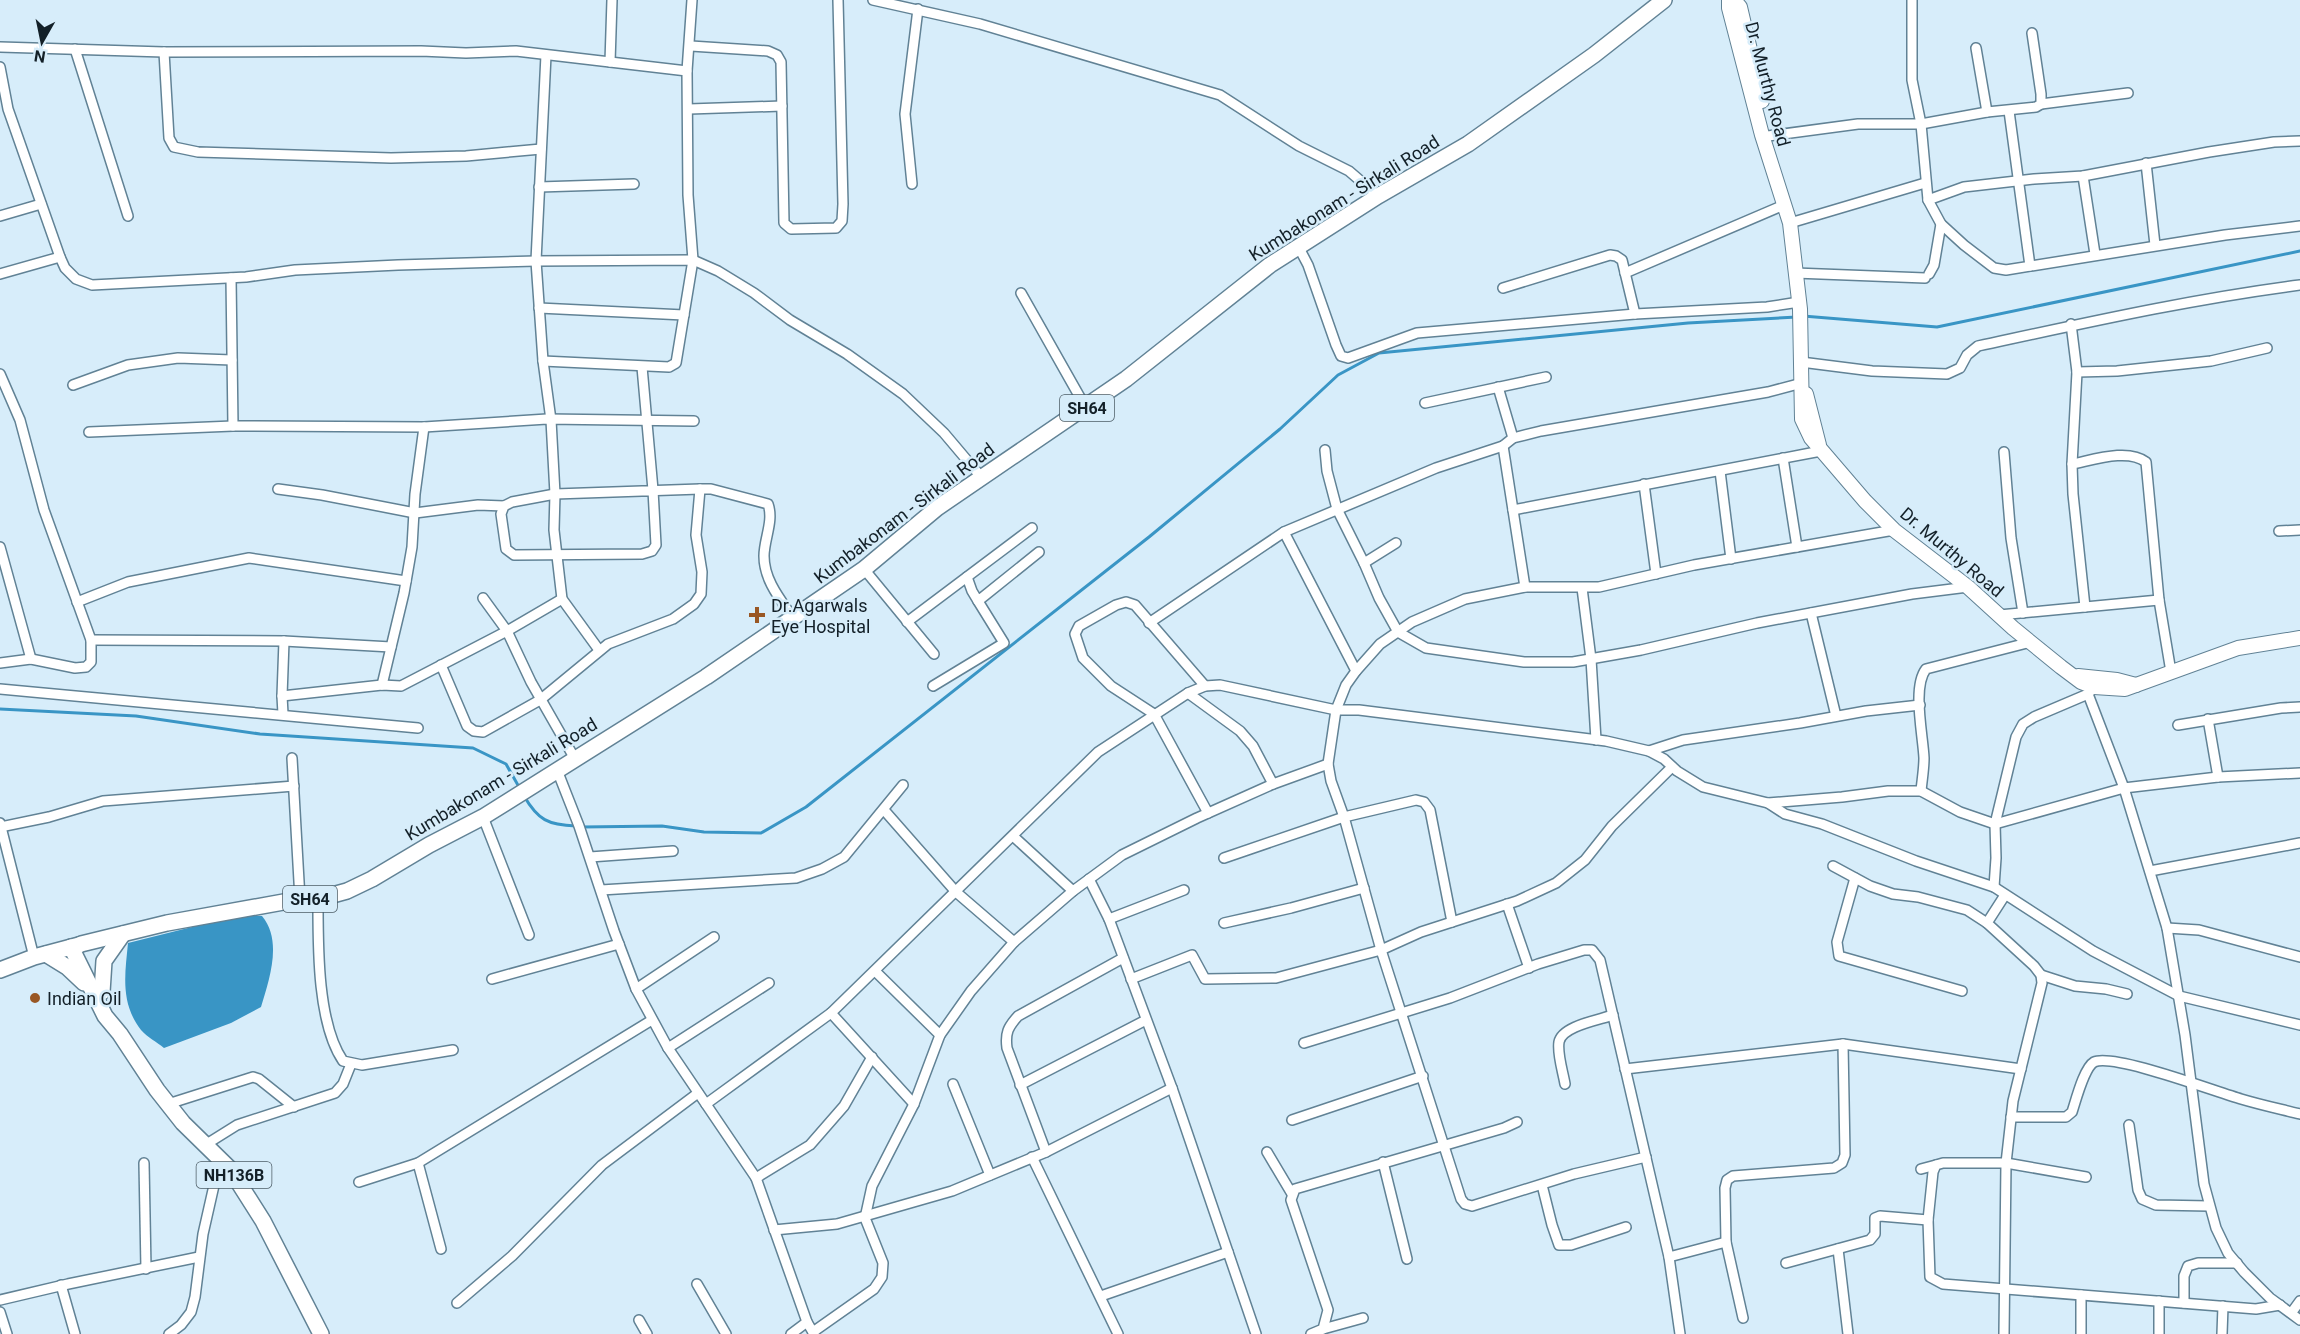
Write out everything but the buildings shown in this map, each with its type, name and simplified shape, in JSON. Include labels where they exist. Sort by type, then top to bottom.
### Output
[{"type":"main road","name":"Kumbakonam - Sirkali Road","points":[[1642,18],[1653,0]]},
{"type":"main road","name":"Kumbakonam - Sirkali Road","points":[[0,970],[40,956],[166,923],[300,899],[318,899],[347,891],[483,817],[706,677],[864,569],[937,508],[1126,379],[1270,265],[1378,196],[1468,144],[1664,0]]},
{"type":"main road","name":"Dr. Murthy Road","points":[[1729,0],[1729,8],[1762,135],[1790,223],[1799,305],[1802,385],[1820,448],[1865,501],[1894,530],[1968,587],[2091,691],[2138,686],[2238,648],[2300,638]]},
{"type":"main road","name":"Dr. Murthy Road","points":[[1734,0],[1740,7],[1763,105],[1775,177]]},
{"type":"main road","points":[[2073,675],[2116,680],[2138,686]]},
{"type":"main road","points":[[40,956],[67,967],[96,991],[104,961],[123,934]]},
{"type":"main road","name":"NH136B","points":[[76,946],[105,1016],[183,1123],[230,1169],[263,1221],[321,1334]]},
{"type":"street","points":[[610,62],[612,0]]},
{"type":"street","points":[[543,361],[642,367],[674,366],[693,260],[688,195],[687,71],[691,46],[692,0]]},
{"type":"street","points":[[691,46],[768,51],[777,55],[781,62],[784,223],[792,229],[836,228],[842,221],[843,204],[838,0]]},
{"type":"street","points":[[873,0],[980,24],[1220,94],[1299,146],[1349,171],[1378,196]]},
{"type":"street","points":[[1912,0],[1912,80],[1921,124],[1928,200],[1941,224],[1994,268],[2006,270],[2155,245],[2300,226]]},
{"type":"street","points":[[912,184],[905,114],[918,9]]},
{"type":"street","points":[[2032,33],[2041,104]]},
{"type":"street","points":[[0,47],[164,52],[421,51],[466,53],[516,51],[687,71]]},
{"type":"street","points":[[1976,48],[1987,112]]},
{"type":"street","points":[[75,49],[128,216]]},
{"type":"street","points":[[164,52],[170,138],[174,147],[181,149],[391,158],[466,156],[541,149]]},
{"type":"street","points":[[546,54],[536,261],[543,361],[551,420],[556,555],[562,599],[599,650]]},
{"type":"street","points":[[0,67],[4,109],[60,257],[65,268],[76,279],[92,285],[231,278],[295,270],[536,261],[693,260],[754,293],[790,320],[847,354],[903,394],[944,433],[982,478]]},
{"type":"street","points":[[1768,136],[1858,124],[1921,124],[1987,112],[2009,111],[2041,104],[2128,93]]},
{"type":"street","points":[[689,109],[782,106]]},
{"type":"street","points":[[2009,111],[2030,266]]},
{"type":"street","points":[[1928,200],[1964,187],[2083,176],[2274,142],[2300,141]]},
{"type":"street","points":[[2146,163],[2155,245]]},
{"type":"street","points":[[2083,176],[2095,254]]},
{"type":"street","points":[[1790,223],[1925,183]]},
{"type":"street","points":[[539,187],[634,184]]},
{"type":"street","points":[[0,216],[41,204]]},
{"type":"street","points":[[1625,273],[1784,205]]},
{"type":"street","points":[[1795,273],[1927,276],[1934,266],[1941,224]]},
{"type":"street","points":[[1298,246],[1308,265],[1336,345],[1341,356],[1348,358],[1417,333],[1635,314],[1799,305]]},
{"type":"street","points":[[1503,288],[1610,255],[1616,256],[1622,260],[1635,314]]},
{"type":"street","points":[[0,274],[60,257]]},
{"type":"street","points":[[231,278],[233,426]]},
{"type":"street","points":[[1801,362],[1872,371],[1947,374],[1960,368],[1967,355],[1978,346],[2071,324],[2238,292],[2300,285]]},
{"type":"street","points":[[1021,293],[1086,408]]},
{"type":"street","points":[[539,308],[684,315]]},
{"type":"street","points":[[2071,324],[2077,372],[2072,464],[2085,607]]},
{"type":"street","points":[[2077,372],[2117,371],[2211,361],[2267,348]]},
{"type":"street","points":[[73,385],[128,364],[178,358],[232,360]]},
{"type":"street","points":[[504,506],[501,514],[506,549],[514,555],[642,554],[652,551],[656,545],[642,367]]},
{"type":"street","points":[[0,374],[20,420],[44,510],[91,640],[91,662],[86,668],[31,659],[0,663]]},
{"type":"street","points":[[1425,403],[1546,377]]},
{"type":"street","points":[[1149,623],[1284,532],[1436,468],[1503,446],[1513,438],[1541,431],[1802,385]]},
{"type":"street","points":[[1498,387],[1513,438]]},
{"type":"street","points":[[88,432],[233,426],[424,427],[551,420],[694,421]]},
{"type":"street","points":[[382,686],[406,581],[424,427]]},
{"type":"street","points":[[1503,446],[1525,587]]},
{"type":"street","points":[[1513,510],[1720,471],[1820,448]]},
{"type":"street","points":[[1325,450],[1327,471],[1337,509],[1379,598],[1398,632],[1426,648],[1443,652],[1524,662],[1573,662],[1811,613],[1912,594],[1968,587]]},
{"type":"street","points":[[2004,452],[2011,538],[2023,613]]},
{"type":"street","points":[[2072,464],[2125,456],[2139,457],[2146,462],[2160,600],[2171,672]]},
{"type":"street","points":[[1783,458],[1797,547]]},
{"type":"street","points":[[1720,471],[1731,559]]},
{"type":"street","points":[[1644,484],[1656,574]]},
{"type":"street","points":[[278,489],[415,513],[478,505],[504,506],[512,502],[555,494],[711,489],[768,504],[770,521],[764,555],[767,578],[793,618]]},
{"type":"street","points":[[441,665],[468,726],[474,731],[483,732],[540,700],[599,650],[673,619],[694,604],[701,594],[702,572],[696,535],[700,489]]},
{"type":"street","points":[[907,622],[1032,528]]},
{"type":"street","points":[[1646,1157],[1574,1174],[1472,1206],[1465,1204],[1461,1199],[1381,950],[1344,817],[1331,781],[1328,764],[1336,710],[1346,685],[1380,644],[1412,622],[1465,599],[1525,587],[1599,587],[1731,559],[1894,530]]},
{"type":"street","points":[[2279,531],[2300,530]]},
{"type":"street","points":[[1284,532],[1356,671]]},
{"type":"street","points":[[1364,563],[1396,543]]},
{"type":"street","points":[[0,547],[31,659]]},
{"type":"street","points":[[978,601],[1039,552]]},
{"type":"street","points":[[77,602],[128,582],[249,558],[406,581]]},
{"type":"street","points":[[864,569],[934,654]]},
{"type":"street","points":[[933,687],[1004,643],[966,577]]},
{"type":"street","points":[[1582,588],[1591,659],[1596,740]]},
{"type":"street","points":[[483,598],[507,631],[540,700],[575,759]]},
{"type":"street","points":[[282,696],[401,686],[507,631],[562,599]]},
{"type":"street","points":[[1999,615],[2160,600]]},
{"type":"street","points":[[1205,686],[1135,605],[1116,604],[1079,626],[1075,634],[1083,658],[1111,686],[1154,714],[1208,813]]},
{"type":"street","points":[[1811,613],[1836,716]]},
{"type":"street","points":[[91,640],[284,641],[391,647]]},
{"type":"street","points":[[283,714],[284,641]]},
{"type":"street","points":[[1922,791],[1924,760],[1920,705],[1921,675],[1926,669],[2031,642]]},
{"type":"street","points":[[706,1104],[831,1013],[1098,752],[1188,693],[1205,686],[1220,685],[1336,710],[1359,710],[1596,740],[1649,751],[1703,787],[1768,803],[1888,791],[1922,791],[1960,812],[1995,824],[2124,788],[2218,777],[2300,773]]},
{"type":"street","points":[[0,689],[418,728]]},
{"type":"street","points":[[1994,887],[1995,824],[2016,737],[2023,724],[2091,691],[2124,788],[2167,928],[2209,1206],[2224,1245],[2237,1263],[2259,1287],[2300,1320]]},
{"type":"street","points":[[1188,693],[1240,731],[1253,746],[1273,784]]},
{"type":"street","points":[[1649,751],[1683,740],[1866,711],[1920,705]]},
{"type":"street","points":[[2178,725],[2300,707]]},
{"type":"street","points":[[2208,719],[2218,777]]},
{"type":"street","points":[[292,758],[300,899]]},
{"type":"street","points":[[557,770],[636,989],[668,1048],[756,1178],[807,1322],[814,1333],[874,1289],[882,1277],[883,1263],[865,1218],[872,1186],[914,1104],[940,1035],[971,991],[1014,942],[1073,891],[1122,855],[1273,784],[1328,764]]},
{"type":"street","points":[[1131,979],[1192,955],[1205,979],[1276,978],[1381,950],[1421,932],[1507,904],[1556,883],[1585,860],[1612,826],[1672,767]]},
{"type":"street","points":[[601,890],[796,878],[822,869],[844,857],[903,785]]},
{"type":"street","points":[[40,956],[0,825],[49,817],[103,801],[294,786]]},
{"type":"street","points":[[1224,858],[1344,817],[1416,800],[1424,802],[1428,805],[1452,922]]},
{"type":"street","points":[[1768,803],[1785,814],[1822,824],[1916,861],[1994,887],[2093,951],[2179,996],[2300,1025]]},
{"type":"street","points":[[884,810],[956,892],[1014,942]]},
{"type":"street","points":[[483,817],[529,935]]},
{"type":"street","points":[[1012,836],[1073,891]]},
{"type":"street","points":[[2150,871],[2300,843]]},
{"type":"street","points":[[590,857],[673,851]]},
{"type":"street","points":[[1833,866],[1893,894],[1918,897],[1966,910],[1987,923],[2041,975],[2075,987],[2106,989],[2127,994]]},
{"type":"street","points":[[1855,878],[1837,942],[1839,956],[1962,991]]},
{"type":"street","points":[[1089,879],[1108,919],[1172,1088],[1256,1334]]},
{"type":"street","points":[[1224,923],[1364,888]]},
{"type":"street","points":[[1108,919],[1184,890]]},
{"type":"street","points":[[1987,923],[2005,895]]},
{"type":"street","points":[[318,899],[319,968],[335,1048],[343,1061],[362,1065],[453,1050]]},
{"type":"street","points":[[1507,904],[1529,968]]},
{"type":"street","points":[[2167,928],[2199,930],[2300,957]]},
{"type":"street","points":[[636,989],[714,937]]},
{"type":"street","points":[[492,979],[619,944]]},
{"type":"street","points":[[1304,1043],[1403,1014],[1529,968],[1584,950],[1592,950],[1600,960],[1669,1257],[1680,1334]]},
{"type":"street","points":[[1046,1152],[1007,1048],[1005,1035],[1018,1016],[1123,958]]},
{"type":"street","points":[[875,971],[940,1035]]},
{"type":"street","points":[[2004,1334],[2006,1163],[2011,1117],[2040,995],[2041,975]]},
{"type":"street","points":[[668,1048],[769,983]]},
{"type":"street","points":[[831,1013],[914,1104]]},
{"type":"street","points":[[1564,1084],[1559,1044],[1564,1032],[1613,1016]]},
{"type":"street","points":[[359,1182],[418,1163],[652,1020]]},
{"type":"street","points":[[1020,1085],[1146,1020]]},
{"type":"street","points":[[1625,1069],[1844,1044],[2021,1069]]},
{"type":"street","points":[[1743,1318],[1726,1242],[1725,1188],[1727,1180],[1733,1176],[1834,1168],[1842,1163],[1845,1155],[1844,1044]]},
{"type":"street","points":[[756,1178],[810,1145],[844,1106],[872,1057]]},
{"type":"street","points":[[2011,1117],[2066,1117],[2072,1112],[2088,1067],[2095,1062],[2105,1060],[2156,1071],[2241,1099],[2300,1113]]},
{"type":"street","points":[[205,1144],[237,1125],[335,1093],[343,1084],[351,1064]]},
{"type":"street","points":[[1292,1120],[1423,1076]]},
{"type":"street","points":[[168,1104],[253,1077],[259,1079],[294,1107]]},
{"type":"street","points":[[953,1083],[990,1175]]},
{"type":"street","points":[[774,1230],[837,1224],[865,1218],[952,1191],[1046,1152],[1172,1088]]},
{"type":"street","points":[[457,1303],[512,1256],[602,1165],[698,1093]]},
{"type":"street","points":[[1292,1194],[1300,1186],[1504,1128],[1517,1122]]},
{"type":"street","points":[[2129,1125],[2138,1190],[2142,1199],[2156,1205],[2209,1206]]},
{"type":"street","points":[[1266,1152],[1292,1194],[1328,1310],[1323,1329]]},
{"type":"street","points":[[1032,1157],[1118,1334]]},
{"type":"street","points":[[169,1334],[191,1312],[199,1257],[220,1159]]},
{"type":"street","points":[[1383,1162],[1407,1259]]},
{"type":"street","points":[[1921,1169],[1943,1162],[2006,1163],[2086,1177]]},
{"type":"street","points":[[144,1163],[146,1269]]},
{"type":"street","points":[[418,1163],[441,1249]]},
{"type":"street","points":[[1936,1165],[1932,1172],[1928,1220],[1929,1269],[1930,1277],[1943,1284],[2256,1309],[2280,1305]]},
{"type":"street","points":[[1542,1185],[1551,1225],[1559,1245],[1571,1245],[1626,1227]]},
{"type":"street","points":[[1786,1263],[1874,1238],[1875,1218],[1880,1216],[1928,1220]]},
{"type":"street","points":[[1669,1257],[1726,1242]]},
{"type":"street","points":[[1838,1249],[1848,1334]]},
{"type":"street","points":[[1101,1296],[1228,1252]]},
{"type":"street","points":[[0,1300],[60,1285],[199,1257]]},
{"type":"street","points":[[2184,1303],[2184,1276],[2188,1266],[2198,1263],[2237,1263]]},
{"type":"street","points":[[698,1284],[726,1334]]},
{"type":"street","points":[[60,1285],[75,1334]]},
{"type":"street","points":[[2081,1295],[2081,1334]]},
{"type":"street","points":[[2292,1312],[2300,1300]]},
{"type":"street","points":[[2159,1301],[2159,1334]]},
{"type":"street","points":[[2222,1334],[2223,1306]]},
{"type":"street","points":[[0,1312],[7,1334]]},
{"type":"street","points":[[1311,1334],[1363,1318]]},
{"type":"street","points":[[639,1320],[647,1334]]},
{"type":"street","points":[[791,1334],[807,1322]]},
{"type":"water","points":[[240,915],[262,916],[272,937],[272,961],[261,1007],[231,1023],[164,1048],[141,1030],[130,1009],[126,988],[128,943]]},
{"type":"waterway","points":[[1803,316],[1937,327],[2300,251]]},
{"type":"waterway","points":[[582,827],[662,826],[704,832],[761,833],[806,807],[1149,537],[1280,429],[1338,375],[1379,353],[1688,323],[1797,317]]},
{"type":"waterway","points":[[0,709],[136,716],[260,734],[473,748],[506,764],[519,787]]},
{"type":"waterway","points":[[524,796],[534,811],[545,820],[576,826]]},
{"type":"place","name":"Dr.Agarwals Eye Hospital","points":[[757,615]]},
{"type":"place","name":"Indian Oil","points":[[35,998]]}]
